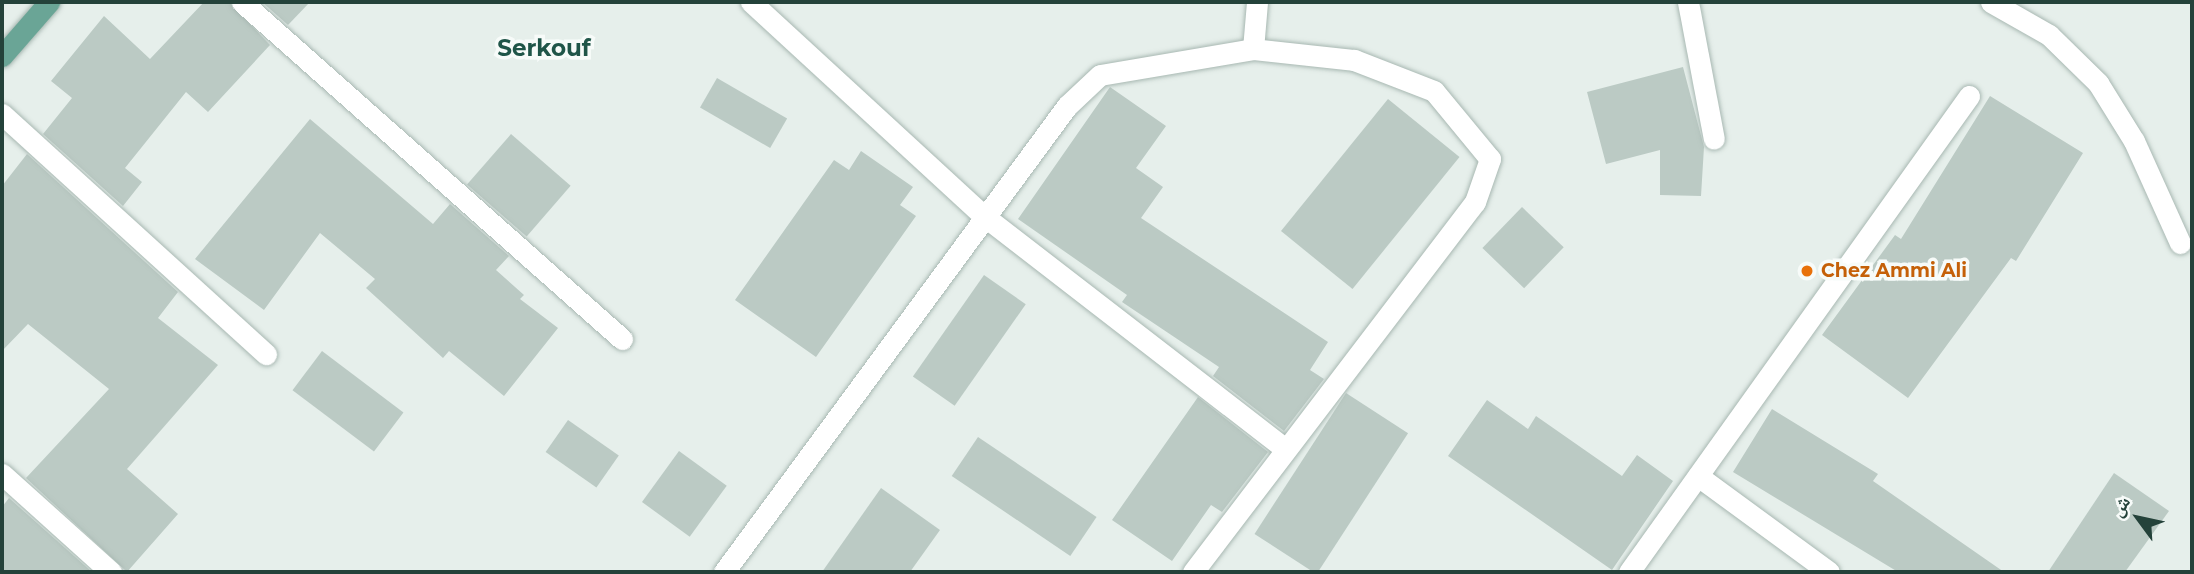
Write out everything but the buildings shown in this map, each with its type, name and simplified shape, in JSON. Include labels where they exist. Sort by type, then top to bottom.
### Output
[{"type":"main road","points":[[4,49],[49,2]]},
{"type":"street","points":[[242,2],[622,339]]},
{"type":"street","points":[[751,2],[984,216],[1286,449]]},
{"type":"street","points":[[1253,49],[1257,2]]},
{"type":"street","points":[[1688,2],[1714,139]]},
{"type":"street","points":[[1991,2],[2049,35],[2098,83],[2134,141],[2180,243]]},
{"type":"street","points":[[724,572],[1067,106],[1100,75],[1253,49],[1354,60],[1434,91],[1490,159],[1475,202],[1193,572]]},
{"type":"street","points":[[1629,572],[1969,96]]},
{"type":"street","points":[[2,114],[266,354]]},
{"type":"street","points":[[2,474],[111,572]]},
{"type":"street","points":[[1698,476],[1829,572]]},
{"type":"place","name":"Chez Ammi Ali","points":[[1807,271]]},
{"type":"district","name":"Serkouf","points":[[544,48]]}]
